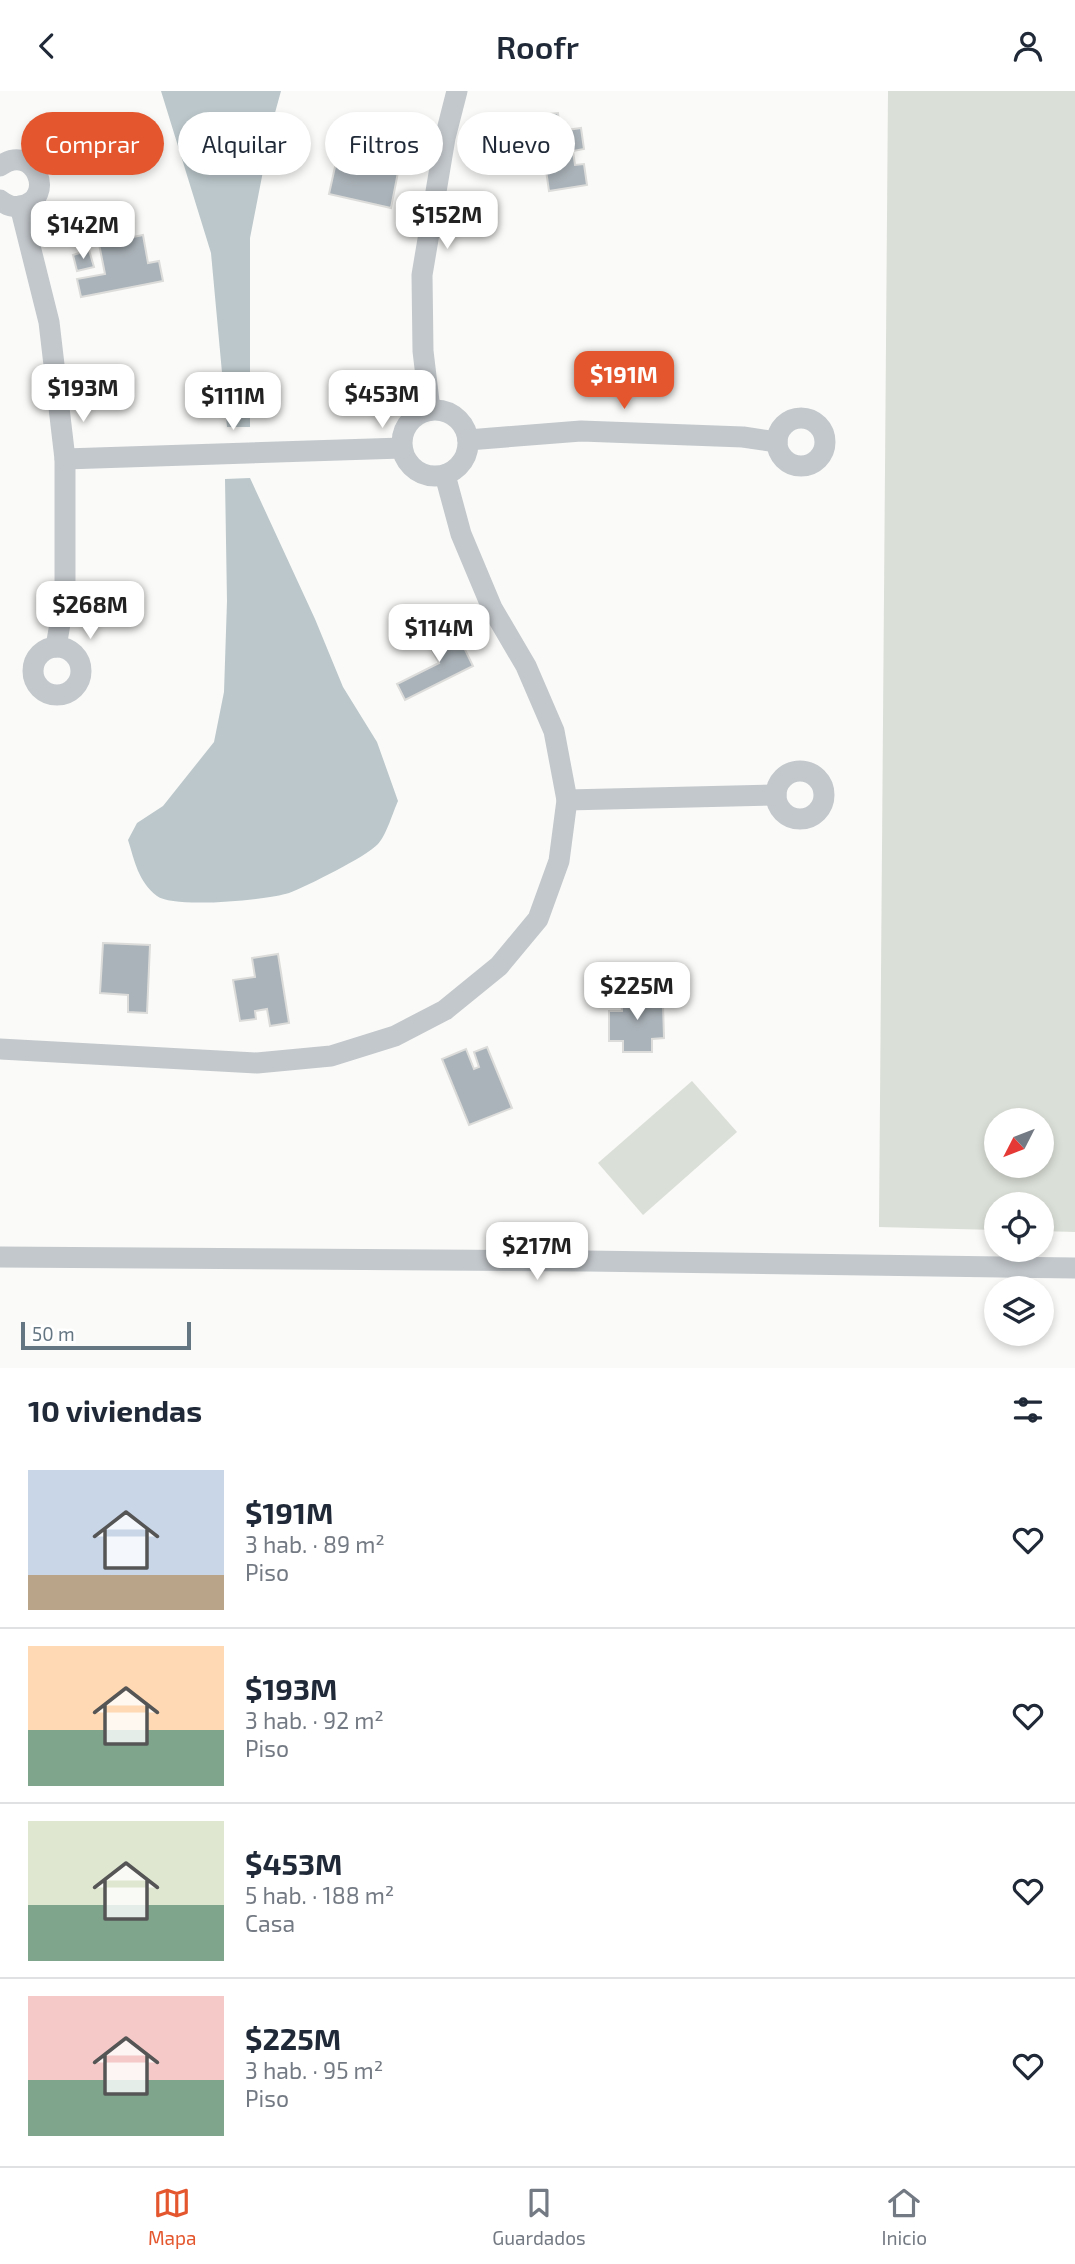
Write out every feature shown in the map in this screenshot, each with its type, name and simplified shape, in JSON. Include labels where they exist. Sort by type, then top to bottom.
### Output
[{"type":"street","points":[[430,410],[423,351],[422,275],[445,138],[457,91]]},
{"type":"street","points":[[0,166],[8,160],[23,160],[35,169],[40,183],[34,198],[10,203],[49,322],[65,459],[65,594],[56,647]]},
{"type":"street","points":[[430,410],[451,414],[459,421],[468,440],[463,462],[445,475],[433,477],[412,468],[405,459],[402,448],[405,427],[420,413],[430,410]]},
{"type":"street","points":[[468,440],[581,431],[743,437],[777,442]]},
{"type":"street","points":[[65,459],[402,448]]},
{"type":"street","points":[[0,1049],[257,1063],[331,1056],[395,1036],[445,1010],[499,966],[538,919],[559,861],[568,800],[554,731],[526,666],[487,596],[461,534],[445,475]]},
{"type":"street","points":[[568,800],[776,795]]},
{"type":"street","points":[[0,1258],[573,1261],[1075,1268]]},
{"type":"shaded area","points":[[161,91],[281,91],[275,112],[178,112],[178,146]]},
{"type":"shaded area","points":[[888,91],[1075,91],[1075,1232],[1054,1231],[1054,1192],[984,1192],[984,1230],[879,1227]]},
{"type":"shaded area","points":[[187,175],[262,175],[250,238],[250,427],[227,427],[211,253]]},
{"type":"shaded area","points":[[250,478],[343,687],[377,742],[398,801],[387,830],[371,850],[289,893],[200,903],[167,900],[157,896],[145,884],[128,840],[137,823],[163,806],[214,742],[224,692],[227,601],[225,479]]},
{"type":"shaded area","points":[[692,1081],[737,1132],[643,1215],[598,1163]]},
{"type":"building","points":[[581,128],[584,149],[575,151],[575,129]]},
{"type":"building","points":[[584,164],[587,185],[549,191],[547,175],[575,175],[575,165]]},
{"type":"building","points":[[333,175],[397,175],[391,208],[329,194]]},
{"type":"building","points":[[143,235],[148,263],[159,261],[163,281],[81,297],[77,279],[105,274],[99,244]]},
{"type":"building","points":[[89,250],[94,267],[77,271],[73,255]]},
{"type":"building","points":[[454,627],[473,666],[405,700],[397,684],[439,663],[427,641]]},
{"type":"building","points":[[103,943],[150,945],[147,1013],[128,1012],[128,995],[100,993]]},
{"type":"building","points":[[278,954],[289,1023],[270,1026],[267,1009],[255,1011],[256,1019],[240,1021],[233,980],[255,977],[252,958]]},
{"type":"building","points":[[649,989],[649,1005],[663,1004],[664,1038],[652,1039],[652,1052],[623,1052],[623,1041],[609,1041],[609,1011],[622,1011],[621,990]]},
{"type":"building","points":[[487,1047],[512,1108],[469,1125],[442,1059],[466,1049],[474,1069],[479,1067],[474,1052]]}]
